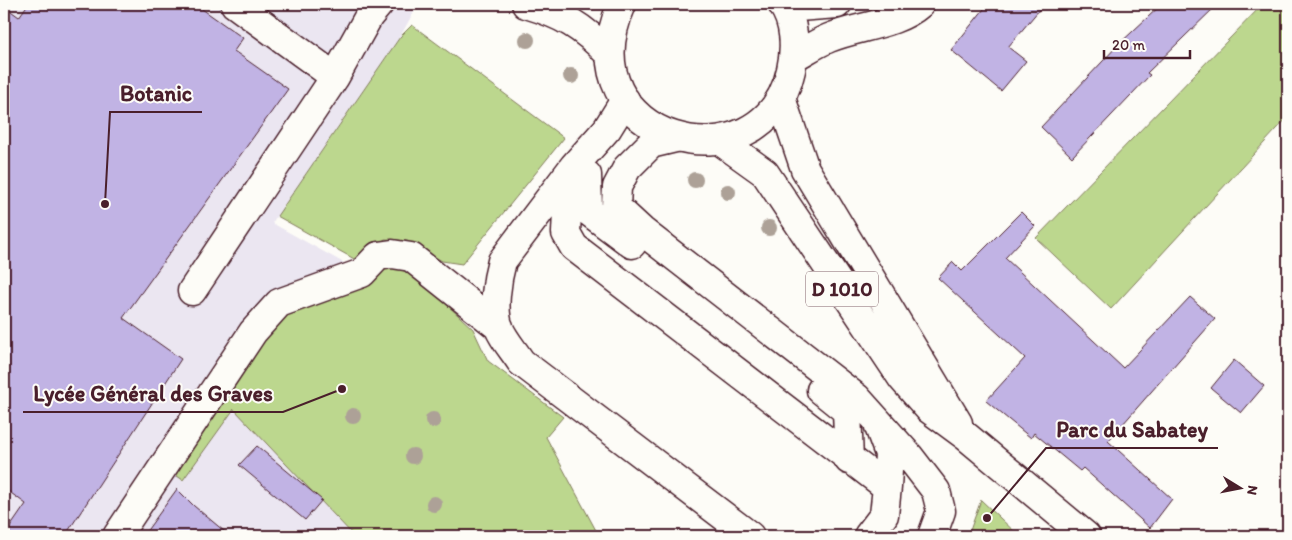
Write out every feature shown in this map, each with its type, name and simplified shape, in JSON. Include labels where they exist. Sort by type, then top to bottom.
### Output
[{"type":"main road","points":[[235,4],[336,77]]},
{"type":"main road","points":[[192,291],[336,77],[369,16],[379,4]]},
{"type":"main road","points":[[526,4],[574,22],[610,54]]},
{"type":"main road","points":[[622,4],[613,25],[610,54],[614,78],[625,100],[639,117],[650,125],[676,138],[697,142],[719,140],[743,132],[757,122],[781,98],[790,78],[794,57],[793,32],[784,6],[837,4]]},
{"type":"main road","points":[[794,57],[828,38],[914,6]]},
{"type":"main road","name":"D 1010","points":[[781,98],[805,169],[967,438]]},
{"type":"main road","points":[[498,328],[497,278],[502,261],[574,166],[596,142],[625,100]]},
{"type":"main road","points":[[676,138],[651,144],[627,168],[617,187],[616,207],[642,231],[857,398],[909,456],[936,490],[941,511],[932,536]]},
{"type":"main road","name":"D 1010","points":[[719,140],[765,173],[902,378],[929,409],[1086,536]]},
{"type":"main road","points":[[596,142],[586,177],[567,212],[566,233],[574,247],[849,460],[887,487]]},
{"type":"main road","points":[[586,177],[588,210],[847,411],[849,460]]},
{"type":"main road","points":[[117,536],[253,332],[279,303],[362,273],[378,256],[392,254],[411,257],[498,328],[521,362],[750,536]]},
{"type":"main road","points":[[868,536],[884,515],[887,487],[889,454],[876,418]]},
{"type":"shaded area","points":[[4,4],[418,4],[400,37],[272,223],[362,273],[473,329],[488,361],[563,417],[546,437],[599,536],[4,536]]},
{"type":"green space","points":[[1263,4],[1288,4],[1288,117],[1111,309],[1036,238]]},
{"type":"green space","points":[[412,25],[564,138],[462,264],[442,261],[407,241],[385,239],[356,260],[277,216],[400,37]]},
{"type":"green space","points":[[390,266],[415,275],[473,329],[488,361],[563,417],[546,437],[599,536],[354,536],[234,409],[183,480],[177,476],[176,461],[268,325],[307,302],[367,287],[375,272]]},
{"type":"green space","points":[[981,500],[1019,536],[968,536]]},
{"type":"building","points":[[28,4],[195,4],[243,38],[234,51],[288,89],[123,318],[181,359],[65,536],[4,536],[26,504],[4,488],[4,6],[19,17]]},
{"type":"building","points":[[988,4],[1044,4],[1008,47],[1026,61],[1001,91],[951,50]]},
{"type":"building","points":[[1162,4],[1218,4],[1147,73],[1150,75],[1072,157],[1041,127],[1118,45]]},
{"type":"building","points":[[1021,212],[1035,226],[1005,258],[1123,368],[1190,297],[1215,319],[1108,441],[1172,499],[1150,528],[1083,468],[1080,471],[1034,433],[1031,438],[986,401],[1025,358],[938,278],[953,262],[962,271]]},
{"type":"building","points":[[1234,360],[1264,386],[1241,413],[1211,388]]},
{"type":"building","points":[[257,446],[322,500],[305,520],[239,465]]},
{"type":"building","points":[[177,489],[194,506],[230,536],[143,536]]},
{"type":"place","name":"Botanic","points":[[105,204]]},
{"type":"place","name":"Lycée Général des Graves","points":[[342,389]]},
{"type":"place","name":"Parc du Sabatey","points":[[987,518]]}]
